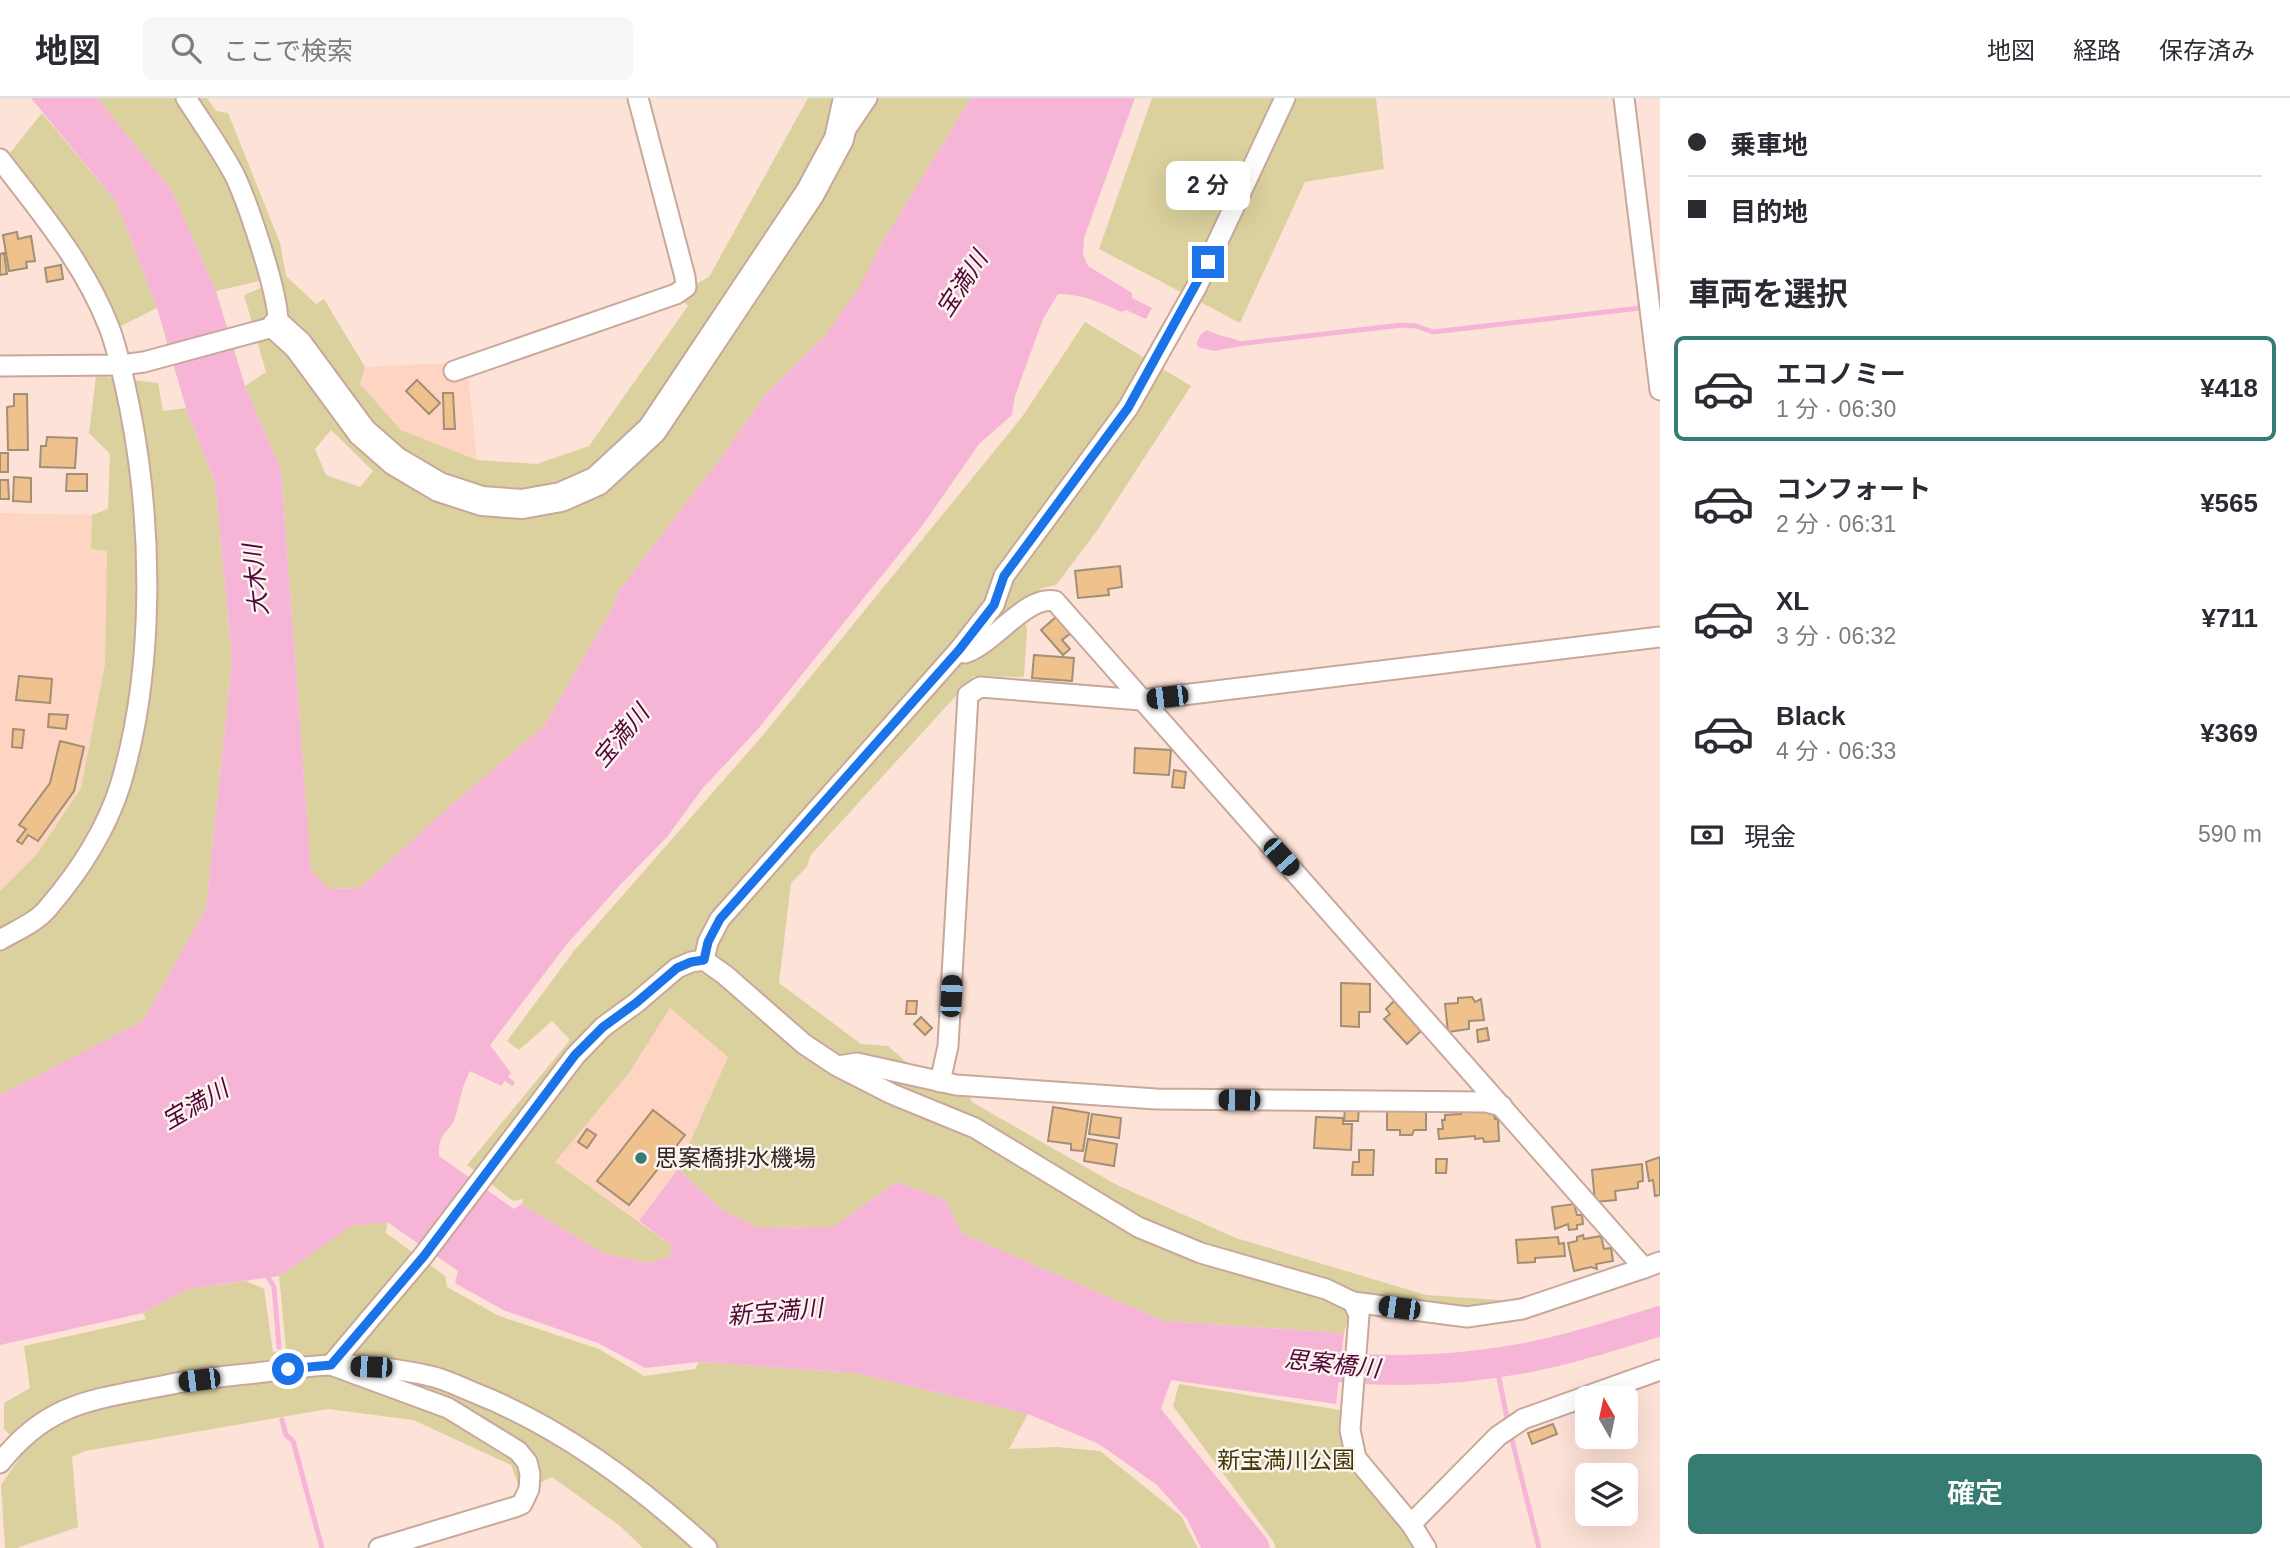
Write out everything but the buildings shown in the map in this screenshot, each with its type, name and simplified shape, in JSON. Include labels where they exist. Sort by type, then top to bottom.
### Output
[{"type":"street","points":[[186,98],[235,177],[275,297],[279,319],[276,326]]},
{"type":"street","points":[[454,371],[676,294],[686,287],[638,98]]},
{"type":"street","points":[[839,139],[848,98]]},
{"type":"street","points":[[276,326],[298,345],[362,432],[395,461],[439,487],[482,501],[522,504],[561,497],[597,481],[652,430],[810,193],[839,139],[867,98]]},
{"type":"street","points":[[704,960],[708,942],[720,919],[959,650],[994,605],[1004,576],[1128,408],[1197,286],[1285,98]]},
{"type":"street","points":[[1624,98],[1654,296],[1660,390]]},
{"type":"street","points":[[0,159],[70,250],[110,328],[121,365],[136,442],[146,568],[146,625],[131,742],[119,788],[100,832],[82,864],[47,911],[0,940]]},
{"type":"street","points":[[0,366],[121,365],[144,362],[276,326]]},
{"type":"street","points":[[331,1365],[424,1256],[575,1055],[603,1027],[677,968],[704,960],[804,1044],[837,1066],[892,1094],[975,1128],[1138,1227],[1201,1253],[1325,1290],[1356,1309],[1467,1317],[1522,1309],[1652,1265],[1502,1106],[1055,601],[1046,599],[1030,605],[979,648],[965,653],[959,650]]},
{"type":"street","points":[[940,1082],[948,1045],[968,695],[980,687],[1141,700],[1660,637]]},
{"type":"street","points":[[837,1066],[858,1063],[940,1082],[1156,1099],[1486,1102],[1502,1106]]},
{"type":"street","points":[[1356,1309],[1350,1430],[1356,1458],[1411,1524],[1426,1548]]},
{"type":"street","points":[[331,1365],[448,1408],[518,1451],[527,1462],[530,1474],[529,1489],[522,1504],[379,1548]]},
{"type":"street","points":[[0,1463],[16,1442],[46,1419],[82,1402],[175,1383],[331,1365],[371,1367],[433,1376],[516,1410],[582,1450],[655,1502],[707,1548]]},
{"type":"street","points":[[1411,1524],[1498,1436],[1523,1419],[1660,1370]]},
{"type":"shaded area","points":[[449,363],[468,376],[477,460],[401,430],[360,384],[365,367]]},
{"type":"shaded area","points":[[0,513],[92,515],[91,549],[107,551],[105,664],[81,788],[37,854],[0,891]]},
{"type":"shaded area","points":[[670,1008],[728,1057],[678,1169],[639,1221],[554,1163],[629,1073]]},
{"type":"green space","points":[[97,98],[179,98],[235,181],[264,280],[216,291],[171,189]]},
{"type":"green space","points":[[195,98],[207,98],[216,111],[228,113],[280,243],[286,276],[316,304],[324,299],[365,367],[360,384],[401,430],[477,460],[537,464],[589,446],[688,306],[680,298],[709,277],[808,98],[971,98],[880,246],[860,288],[824,337],[766,394],[724,454],[618,592],[611,611],[544,726],[360,888],[329,889],[311,872],[281,470],[245,386],[266,372],[244,295],[275,282]],"holes":[[[331,430],[373,471],[360,487],[326,475],[315,449]]]},
{"type":"green space","points":[[1152,98],[1376,98],[1384,169],[1305,182],[1240,323],[1099,249]]},
{"type":"green space","points":[[42,113],[117,203],[157,308],[121,326],[82,253],[10,153]]},
{"type":"green space","points":[[1085,322],[1191,386],[1096,532],[1056,585],[1042,588],[1020,612],[1027,628],[1024,677],[974,676],[810,856],[807,867],[791,883],[779,983],[861,1044],[888,1046],[931,1084],[967,1092],[972,1102],[1117,1185],[1236,1238],[1426,1295],[1515,1301],[1465,1308],[1361,1298],[1348,1318],[1344,1333],[1164,1321],[963,1234],[945,1200],[897,1182],[833,1227],[759,1228],[722,1210],[678,1169],[728,1057],[670,1008],[629,1073],[555,1162],[671,1245],[670,1257],[649,1263],[605,1254],[521,1204],[524,1199],[513,1201],[467,1165],[570,1040],[552,1021],[519,1050],[507,1041],[574,951],[764,734],[1022,417]]},
{"type":"green space","points":[[96,376],[158,383],[163,411],[186,408],[215,483],[232,659],[206,908],[143,1021],[0,1095],[0,891],[37,854],[81,788],[105,664],[107,551],[91,549],[92,515],[108,509],[110,454],[89,433]]},
{"type":"green space","points":[[387,1222],[386,1233],[445,1276],[447,1287],[499,1316],[599,1349],[644,1376],[695,1369],[699,1362],[855,1373],[1028,1414],[1009,1449],[1056,1447],[1100,1451],[1181,1516],[1198,1548],[643,1548],[620,1526],[552,1477],[521,1492],[511,1465],[413,1420],[328,1409],[85,1451],[72,1457],[78,1527],[17,1548],[5,1548],[1,1485],[25,1450],[4,1429],[4,1403],[30,1388],[24,1346],[146,1319],[143,1313],[188,1289],[246,1281],[264,1289],[273,1352],[286,1350],[279,1276],[352,1225]]},
{"type":"green space","name":"新宝満川公園","points":[[1179,1384],[1340,1410],[1340,1436],[1348,1461],[1418,1548],[1276,1548],[1173,1406]]},
{"type":"water","points":[[31,98],[97,98],[171,189],[216,291],[245,386],[281,470],[311,871],[329,889],[360,888],[544,726],[611,611],[618,592],[724,454],[766,394],[824,337],[859,288],[880,246],[971,98],[1135,98],[1084,238],[1083,255],[1088,266],[1132,293],[1132,298],[1152,308],[1146,319],[1090,299],[1058,294],[1043,319],[1015,396],[1012,415],[979,444],[922,526],[758,729],[702,789],[667,837],[567,944],[490,1045],[511,1073],[501,1086],[470,1071],[454,1121],[440,1141],[439,1156],[514,1209],[521,1204],[605,1254],[649,1263],[670,1257],[671,1245],[639,1221],[678,1169],[722,1210],[759,1228],[833,1227],[897,1182],[945,1200],[963,1234],[1164,1321],[1344,1333],[1336,1404],[1171,1380],[1161,1409],[1267,1539],[1270,1548],[1201,1548],[1187,1519],[1157,1485],[1099,1444],[1028,1414],[855,1373],[699,1362],[645,1368],[598,1343],[503,1310],[455,1283],[458,1271],[387,1222],[352,1226],[279,1276],[188,1289],[143,1313],[0,1345],[0,1095],[143,1021],[206,908],[232,659],[215,483],[186,408],[157,308],[117,203]]},
{"type":"water","points":[[1207,330],[1246,345],[1214,351],[1198,347],[1201,334]]},
{"type":"waterway","points":[[1238,344],[1402,325],[1416,326],[1433,332],[1640,308]]},
{"type":"waterway","points":[[501,1075],[512,1083]]},
{"type":"waterway","points":[[265,1272],[274,1287],[279,1347]]},
{"type":"waterway","name":"思案橋川","points":[[1299,1362],[1384,1370],[1440,1369],[1497,1363],[1559,1350],[1660,1321]]},
{"type":"waterway","points":[[1496,1363],[1508,1423]]},
{"type":"waterway","points":[[282,1420],[286,1435],[293,1441],[322,1548]]},
{"type":"waterway","points":[[1510,1432],[1539,1548]]},
{"type":"place","name":"思案橋排水機場","points":[[641,1158]]},
{"type":"route","points":[[288,1369],[331,1365],[424,1256],[575,1055],[603,1027],[677,968],[704,960],[708,942],[720,919],[959,650],[994,605],[1004,576],[1128,408],[1208,262]]},
{"type":"water label","name":"宝満川","points":[[962,284]]},
{"type":"water label","name":"大木川","points":[[256,580]]},
{"type":"water label","name":"宝満川","points":[[621,736]]},
{"type":"water label","name":"宝満川","points":[[195,1105]]},
{"type":"water label","name":"新宝満川","points":[[775,1312]]}]
